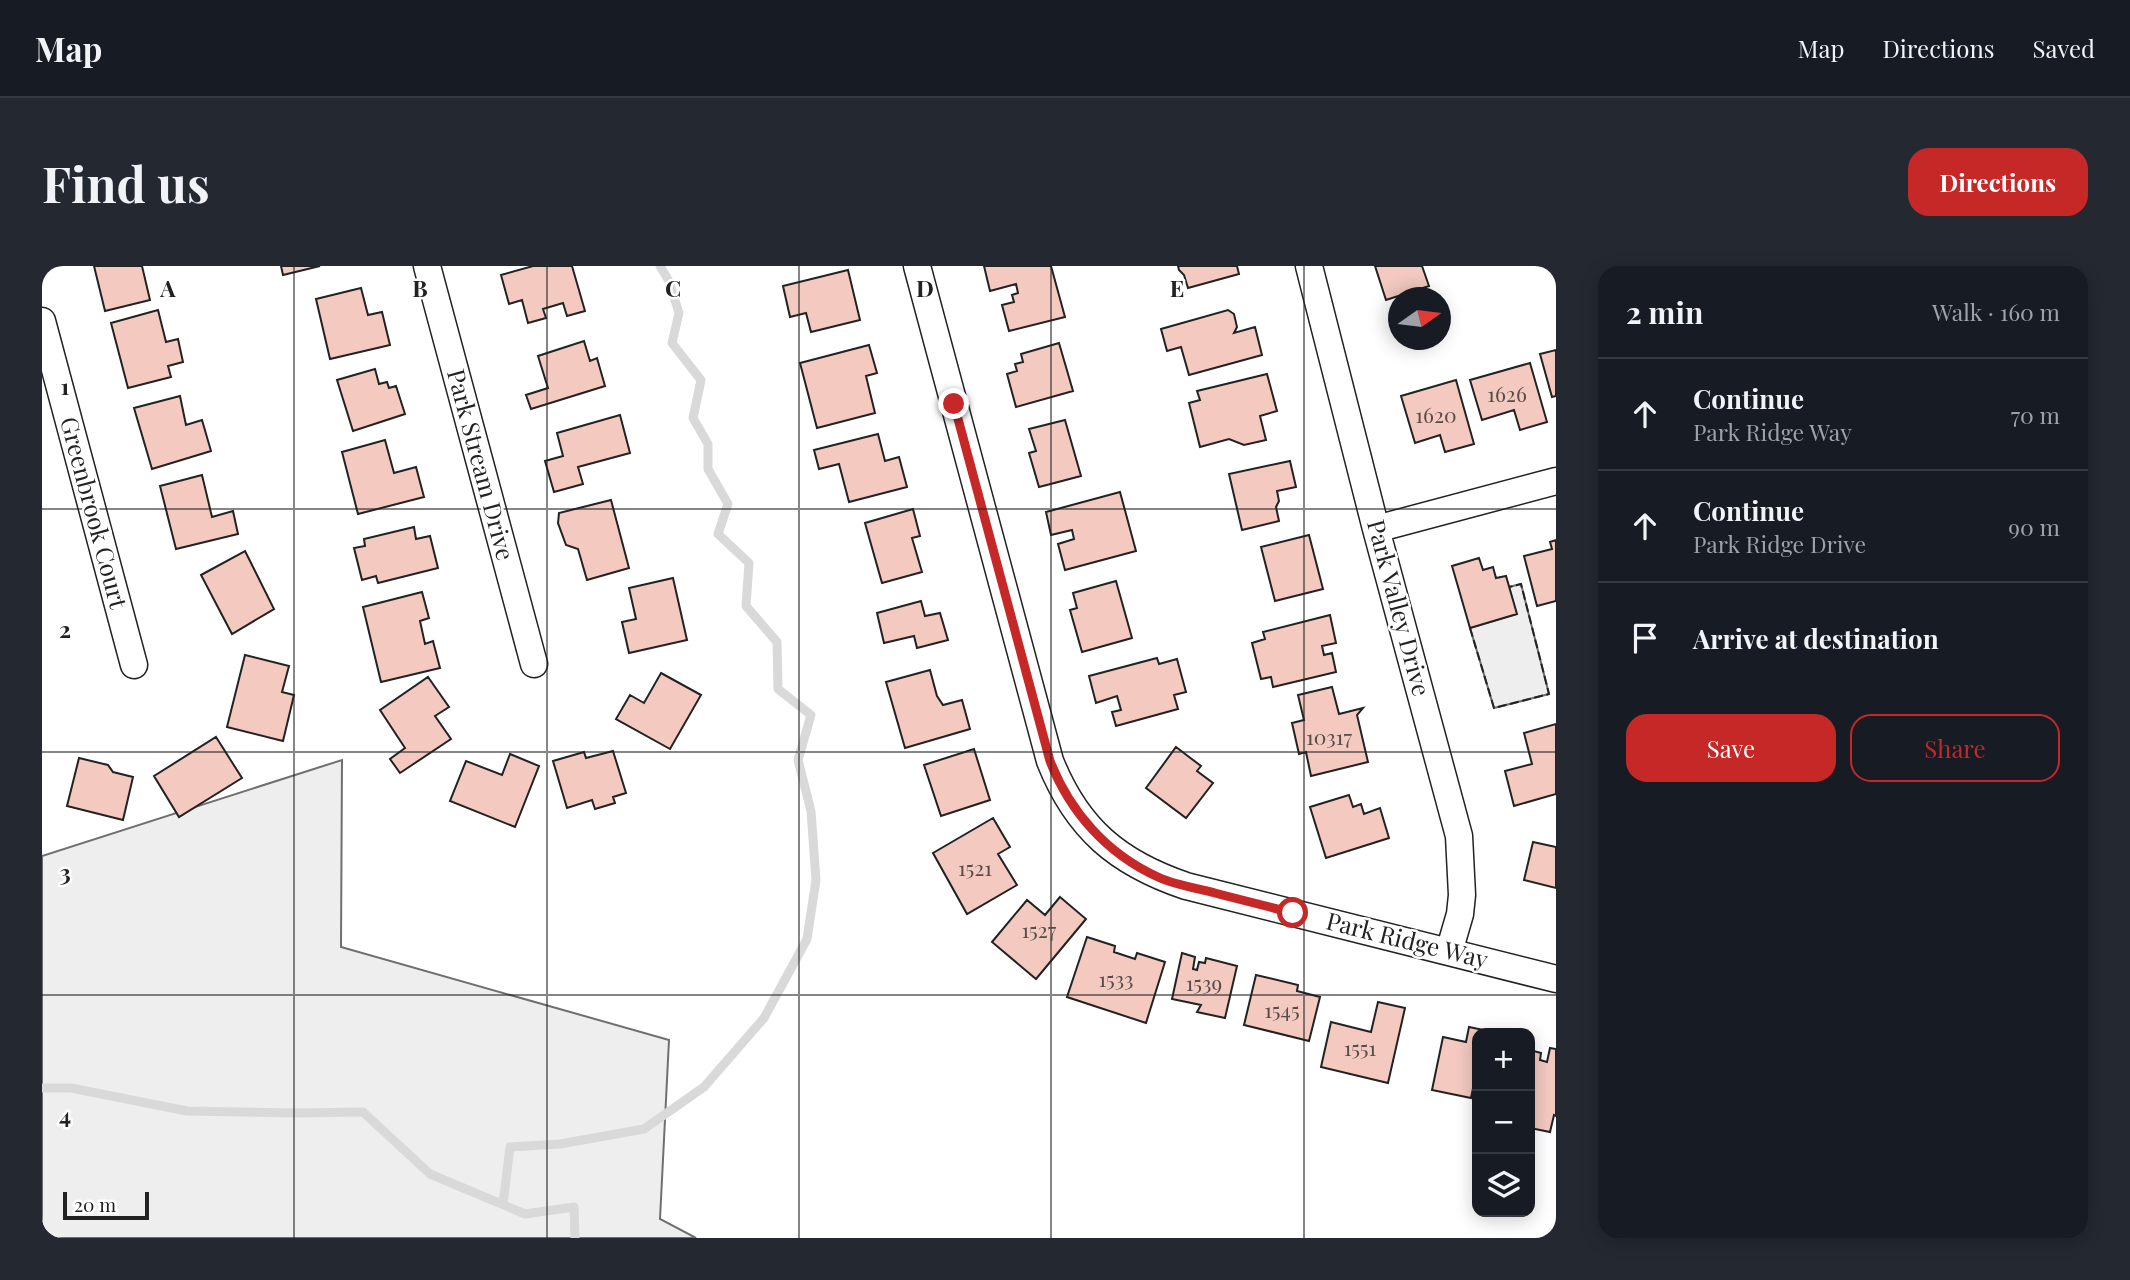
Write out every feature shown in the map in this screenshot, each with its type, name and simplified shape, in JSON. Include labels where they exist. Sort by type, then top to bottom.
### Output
[{"type":"street","name":"Park Stream Drive","points":[[427,266],[534,664]]},
{"type":"street","name":"Park Ridge Way","points":[[917,266],[1055,774],[1067,799],[1093,831],[1135,865],[1160,878],[1556,979]]},
{"type":"street","name":"Park Valley Drive","points":[[1309,266],[1376,529],[1459,836],[1462,895],[1460,914],[1449,952]]},
{"type":"street","name":"Greenbrook Court","points":[[42,321],[134,665]]},
{"type":"street","points":[[1376,529],[1556,481]]},
{"type":"shaded area","points":[[1521,584],[1549,694],[1494,708],[1470,628],[1516,614],[1509,587]]},
{"type":"shaded area","points":[[342,760],[341,947],[669,1040],[660,1219],[696,1238],[42,1238],[42,856]]},
{"type":"building","points":[[94,266],[142,266],[150,300],[105,311]]},
{"type":"building","points":[[281,266],[320,266],[283,275]]},
{"type":"building","points":[[533,266],[572,266],[585,311],[567,316],[563,303],[543,309],[546,318],[528,323],[522,300],[509,304],[501,275]]},
{"type":"building","points":[[984,266],[1051,266],[1065,317],[1009,331],[1002,305],[1014,302],[1012,295],[1018,293],[1016,284],[990,291]]},
{"type":"building","points":[[1178,266],[1237,266],[1239,274],[1188,288]]},
{"type":"building","points":[[1375,266],[1422,266],[1429,286],[1388,287],[1386,300]]},
{"type":"building","points":[[848,270],[860,320],[811,332],[806,313],[790,317],[783,286]]},
{"type":"building","points":[[361,288],[368,315],[382,312],[390,345],[330,359],[316,299]]},
{"type":"building","points":[[158,310],[166,342],[178,339],[183,362],[168,366],[171,377],[128,388],[111,323]]},
{"type":"building","points":[[1228,310],[1234,314],[1237,327],[1234,333],[1255,327],[1262,355],[1189,375],[1181,347],[1167,351],[1161,329]]},
{"type":"building","points":[[584,341],[590,361],[597,358],[605,386],[531,409],[526,395],[548,388],[538,356]]},
{"type":"building","points":[[1059,343],[1073,391],[1016,407],[1007,374],[1017,371],[1015,364],[1023,362],[1021,354]]},
{"type":"building","points":[[869,345],[877,373],[866,376],[875,413],[817,428],[800,363]]},
{"type":"building","points":[[1556,350],[1556,396],[1552,397],[1540,354]]},
{"type":"building","points":[[1530,363],[1547,422],[1520,430],[1514,410],[1482,420],[1470,380]]},
{"type":"building","points":[[375,369],[379,384],[387,382],[389,388],[396,386],[405,414],[353,431],[337,380]]},
{"type":"building","points":[[1267,374],[1277,411],[1260,416],[1266,440],[1244,445],[1229,439],[1200,447],[1189,403],[1200,400],[1197,391]]},
{"type":"building","points":[[1456,380],[1474,444],[1445,452],[1440,435],[1415,443],[1401,396]]},
{"type":"building","points":[[180,396],[186,425],[202,420],[211,451],[152,469],[134,408]]},
{"type":"building","points":[[620,415],[630,453],[578,467],[583,484],[554,492],[545,461],[563,456],[557,433]]},
{"type":"building","points":[[1065,420],[1081,476],[1039,487],[1029,453],[1036,451],[1029,429]]},
{"type":"building","points":[[878,434],[885,461],[899,457],[907,487],[849,502],[839,464],[819,469],[814,450]]},
{"type":"building","points":[[385,440],[394,473],[416,467],[424,497],[358,514],[342,452]]},
{"type":"building","points":[[1290,461],[1296,487],[1277,491],[1279,521],[1242,530],[1229,474]]},
{"type":"building","points":[[202,475],[212,517],[233,511],[238,534],[176,549],[160,486]]},
{"type":"building","points":[[1120,492],[1136,551],[1065,570],[1058,544],[1074,539],[1072,530],[1051,535],[1046,512]]},
{"type":"building","points":[[611,500],[629,568],[587,580],[578,549],[566,545],[558,523],[559,513]]},
{"type":"building","points":[[913,509],[920,536],[912,538],[922,572],[882,583],[865,523]]},
{"type":"building","points":[[414,527],[416,539],[430,536],[438,568],[378,583],[376,576],[362,580],[354,548],[365,546],[364,539]]},
{"type":"building","points":[[1309,535],[1323,589],[1275,601],[1261,547]]},
{"type":"building","points":[[1556,540],[1556,601],[1537,606],[1524,556],[1552,549],[1550,542]]},
{"type":"building","points":[[245,551],[274,609],[232,634],[201,575]]},
{"type":"building","points":[[1479,558],[1483,570],[1493,567],[1496,578],[1506,576],[1517,614],[1470,628],[1452,566]]},
{"type":"building","points":[[673,578],[687,640],[629,653],[622,622],[636,619],[629,588]]},
{"type":"building","points":[[1116,581],[1132,638],[1082,652],[1070,610],[1077,608],[1073,593]]},
{"type":"building","points":[[422,592],[429,618],[420,621],[425,644],[433,641],[440,668],[381,682],[363,607]]},
{"type":"building","points":[[921,601],[925,616],[940,613],[948,640],[917,648],[914,636],[884,643],[877,613]]},
{"type":"building","points":[[1330,615],[1336,643],[1322,646],[1324,655],[1332,653],[1336,672],[1273,687],[1271,677],[1261,679],[1252,643],[1265,639],[1263,632]]},
{"type":"building","points":[[245,655],[289,666],[282,692],[294,695],[283,741],[227,727]]},
{"type":"building","points":[[1157,658],[1159,664],[1177,659],[1186,692],[1174,695],[1178,709],[1116,726],[1112,712],[1121,710],[1117,696],[1096,703],[1089,676]]},
{"type":"building","points":[[930,670],[937,696],[943,705],[962,700],[970,729],[905,748],[886,682]]},
{"type":"building","points":[[661,673],[701,695],[670,749],[616,719],[630,695],[644,703]]},
{"type":"building","points":[[428,677],[449,707],[435,716],[451,739],[400,773],[390,759],[405,748],[380,710]]},
{"type":"building","points":[[1332,687],[1339,714],[1363,708],[1357,715],[1368,762],[1311,776],[1306,752],[1299,754],[1292,723],[1304,720],[1298,695]]},
{"type":"building","points":[[1556,724],[1556,794],[1514,806],[1505,771],[1532,764],[1524,733]]},
{"type":"building","points":[[216,737],[242,778],[179,817],[154,776]]},
{"type":"building","points":[[1176,747],[1201,766],[1197,771],[1213,783],[1186,818],[1146,788]]},
{"type":"building","points":[[974,749],[990,800],[941,816],[924,765]]},
{"type":"building","points":[[613,751],[626,793],[613,797],[615,803],[595,809],[592,800],[567,808],[553,761],[584,752],[586,758]]},
{"type":"building","points":[[510,754],[539,766],[515,827],[450,801],[466,761],[502,775]]},
{"type":"building","points":[[79,758],[108,765],[113,772],[133,777],[123,820],[67,806]]},
{"type":"building","points":[[1349,795],[1353,807],[1361,804],[1364,814],[1380,808],[1389,838],[1326,858],[1310,807]]},
{"type":"building","points":[[993,818],[1010,847],[998,854],[1017,885],[967,914],[933,853]]},
{"type":"building","points":[[1533,842],[1556,847],[1556,888],[1524,880]]},
{"type":"building","points":[[1060,897],[1086,919],[1036,979],[992,942],[1027,900],[1045,915]]},
{"type":"building","points":[[1087,937],[1115,946],[1114,952],[1135,959],[1137,953],[1165,962],[1146,1023],[1067,997]]},
{"type":"building","points":[[1182,953],[1195,957],[1193,969],[1197,970],[1199,962],[1205,963],[1206,958],[1237,966],[1225,1018],[1197,1012],[1201,1005],[1172,999]]},
{"type":"building","points":[[1256,975],[1298,985],[1297,991],[1320,997],[1309,1041],[1244,1025]]},
{"type":"building","points":[[1378,1002],[1405,1008],[1388,1083],[1321,1067],[1331,1022],[1371,1032]]},
{"type":"building","points":[[1469,1027],[1474,1028],[1471,1098],[1432,1090],[1443,1037],[1466,1042]]},
{"type":"building","points":[[1550,1048],[1556,1049],[1556,1116],[1554,1115],[1550,1132],[1535,1129],[1535,1051],[1541,1053],[1540,1060],[1547,1062]]},
{"type":"waterway","points":[[503,1204],[510,1147],[560,1144],[644,1129],[704,1087],[764,1018],[807,939],[816,880],[811,811],[798,760],[811,715],[778,689],[777,642],[746,606],[749,563],[718,534],[728,504],[708,469],[708,444],[693,418],[701,380],[672,343],[679,313],[669,281],[660,266]]},
{"type":"waterway","points":[[42,1088],[71,1088],[187,1111],[363,1112],[430,1174],[525,1214],[574,1207],[575,1238]]},
{"type":"fence","points":[[1470,628],[1494,708],[1549,694],[1521,584],[1509,587]]},
{"type":"route","points":[[954,404],[1050,761],[1067,799],[1083,821],[1114,850],[1160,878],[1293,913]]}]
